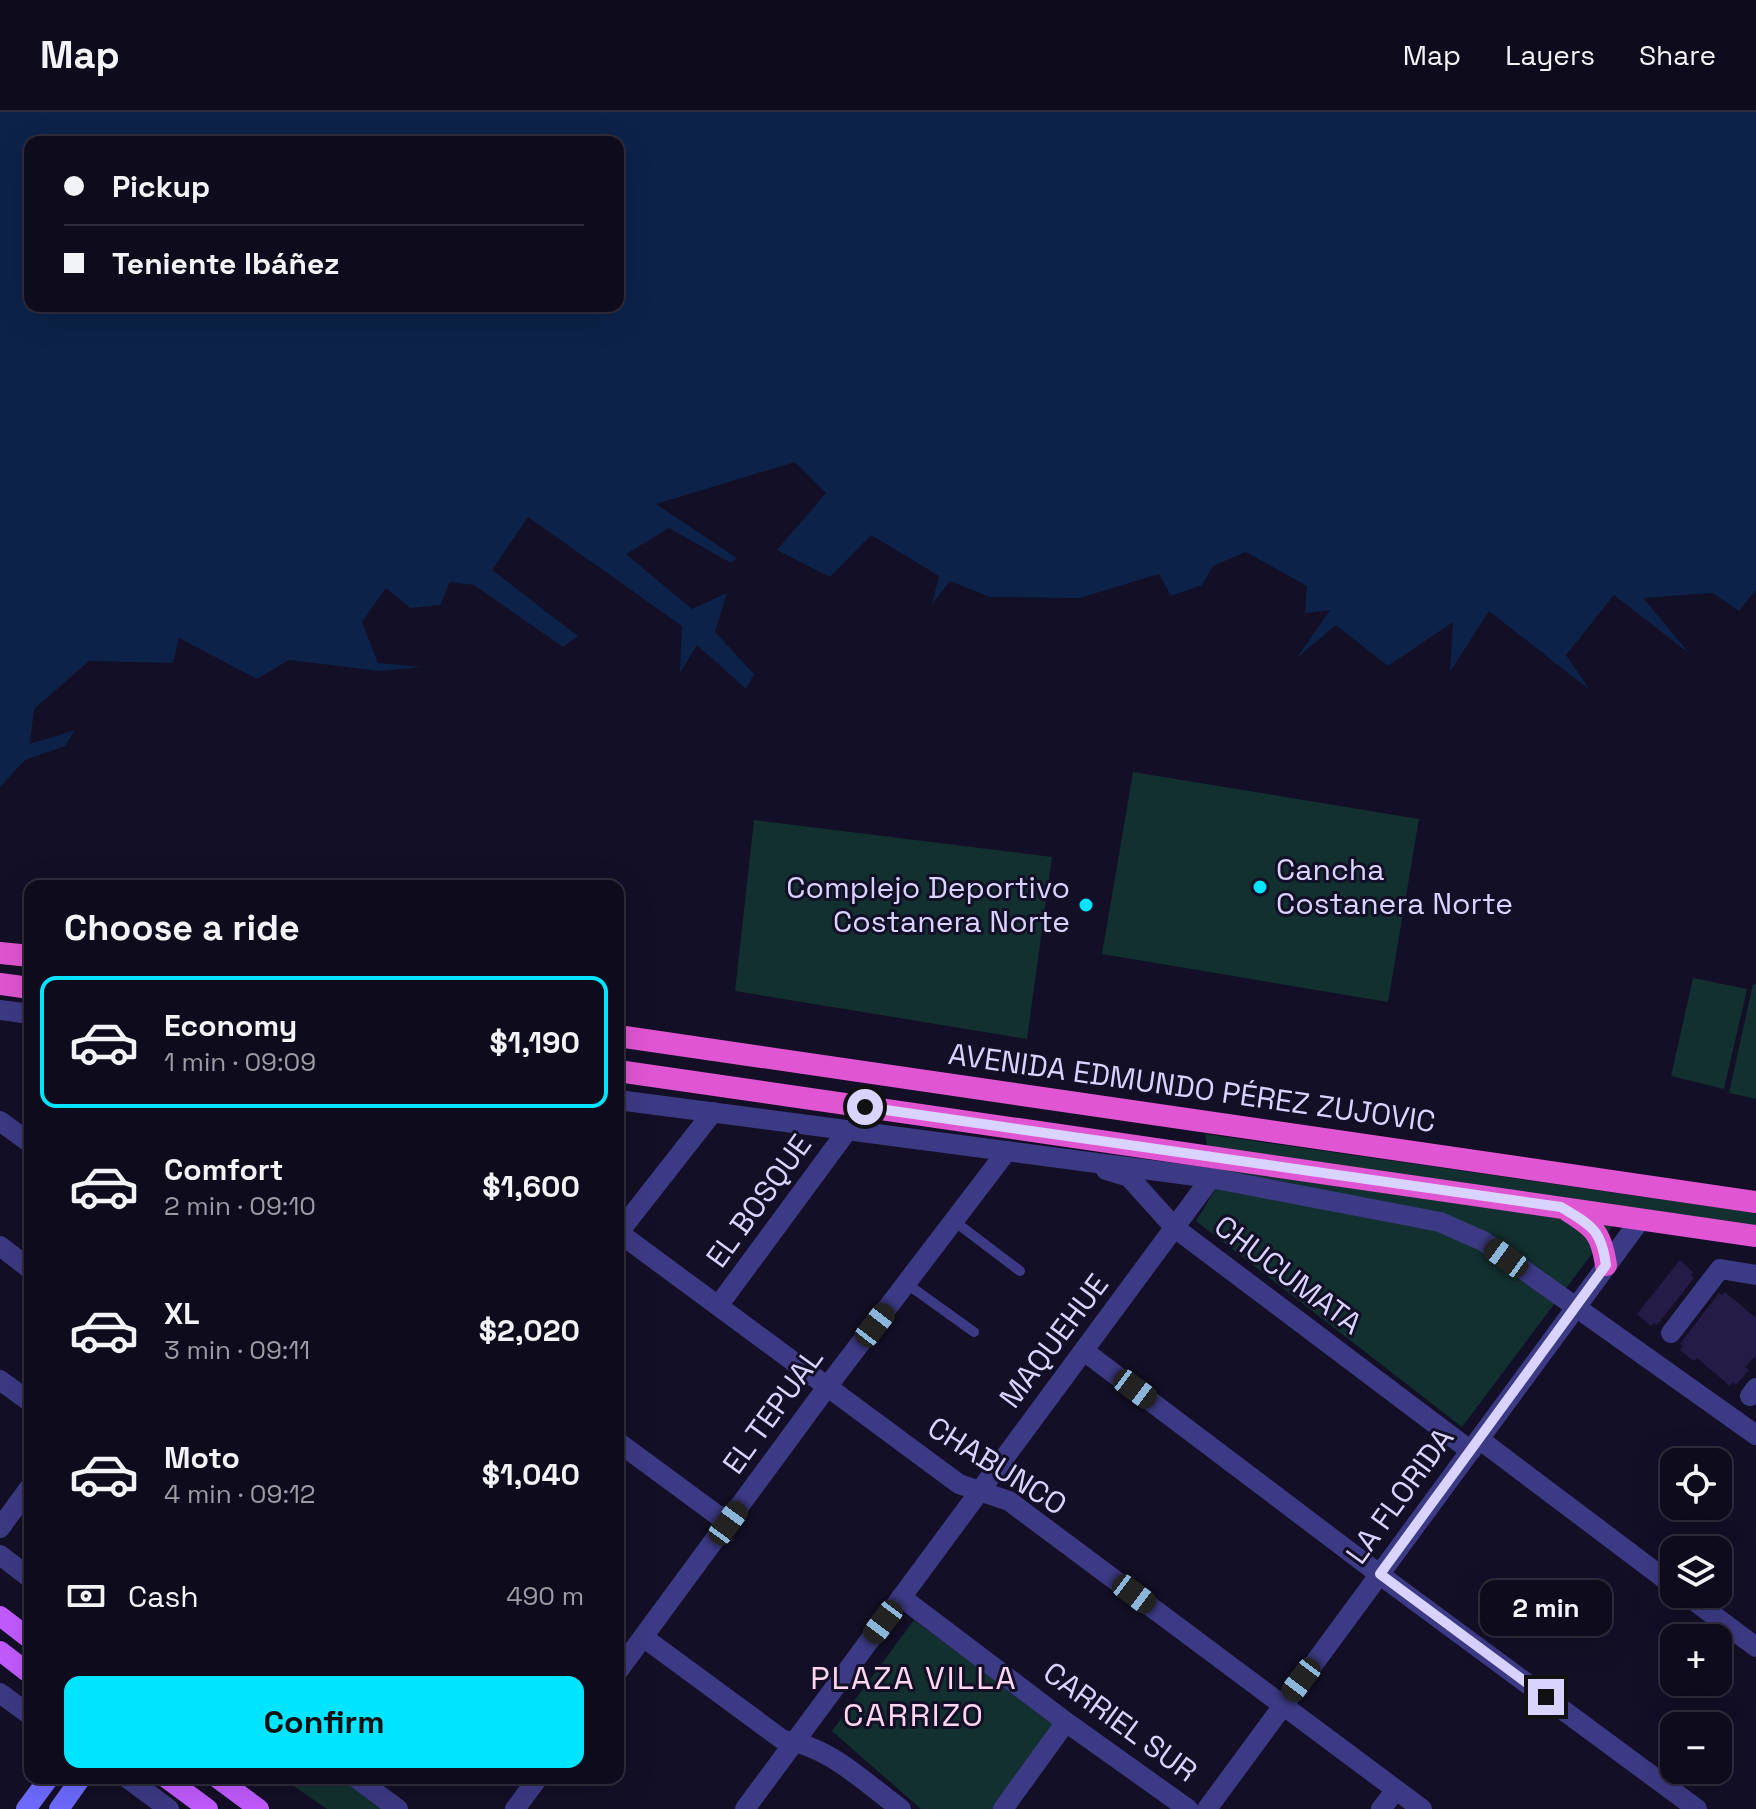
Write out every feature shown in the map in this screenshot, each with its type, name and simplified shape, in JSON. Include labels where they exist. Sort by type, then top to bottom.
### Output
[{"type":"highway","points":[[0,953],[24,955]]},
{"type":"highway","points":[[0,984],[24,987]]},
{"type":"highway","name":"AVENIDA EDMUNDO PÉREZ ZUJOVIC","points":[[624,1037],[1756,1202]]},
{"type":"highway","points":[[624,1072],[1756,1236]]},
{"type":"highway","points":[[1561,1207],[1595,1229],[1603,1245],[1606,1265]]},
{"type":"main road","points":[[0,1616],[24,1634]]},
{"type":"main road","points":[[0,1651],[24,1669]]},
{"type":"main road","points":[[26,1809],[45,1784]]},
{"type":"main road","points":[[59,1809],[77,1784]]},
{"type":"main road","points":[[174,1784],[208,1809]]},
{"type":"main road","points":[[225,1784],[259,1809]]},
{"type":"street","points":[[0,1010],[24,1013]]},
{"type":"street","points":[[624,1101],[1211,1178],[1440,1222],[1483,1241],[1756,1435]]},
{"type":"street","points":[[624,1224],[713,1112]]},
{"type":"street","points":[[0,1121],[24,1139]]},
{"type":"street","name":"EL BOSQUE","points":[[718,1306],[847,1131]]},
{"type":"street","name":"EL TEPUAL","points":[[624,1663],[827,1387],[1007,1151]]},
{"type":"street","name":"CHUCUMATA","points":[[1068,1158],[1129,1177],[1175,1228],[1660,1576]]},
{"type":"street","name":"MAQUEHUE","points":[[745,1809],[1211,1178]]},
{"type":"street","name":"LA FLORIDA","points":[[1207,1809],[1641,1219]]},
{"type":"street","name":"CHABUNCO","points":[[624,1236],[959,1484],[1009,1501],[1422,1809]]},
{"type":"street","points":[[0,1246],[24,1264]]},
{"type":"street","points":[[1671,1333],[1720,1269],[1756,1275]]},
{"type":"street","points":[[1084,1351],[1697,1809]]},
{"type":"street","points":[[0,1380],[24,1398]]},
{"type":"street","points":[[624,1446],[728,1523]]},
{"type":"street","points":[[0,1528],[24,1495]]},
{"type":"street","points":[[0,1555],[24,1573]]},
{"type":"street","name":"CARRIEL SUR","points":[[901,1597],[1066,1722],[1188,1809]]},
{"type":"street","points":[[1704,1608],[1756,1647]]},
{"type":"street","points":[[643,1637],[783,1740],[821,1751],[901,1809]]},
{"type":"street","points":[[0,1693],[24,1711]]},
{"type":"street","points":[[1003,1809],[1066,1722]]},
{"type":"street","points":[[135,1784],[169,1809]]},
{"type":"street","points":[[364,1784],[398,1809]]},
{"type":"street","points":[[515,1809],[534,1784]]},
{"type":"street","points":[[1381,1809],[1396,1790]]},
{"type":"lane","points":[[954,1221],[1020,1271]]},
{"type":"lane","points":[[907,1284],[974,1332]]},
{"type":"green space","name":"Cancha Costanera Norte","points":[[1133,772],[1419,819],[1388,1002],[1102,954]]},
{"type":"green space","points":[[754,820],[1052,857],[1027,1039],[735,991]]},
{"type":"green space","points":[[1693,978],[1747,989],[1724,1089],[1671,1076]]},
{"type":"green space","points":[[1753,984],[1756,985],[1756,1099],[1729,1093]]},
{"type":"green space","points":[[1205,1134],[1756,1213],[1756,1226],[1627,1207],[1462,1427],[1196,1221],[1215,1190]]},
{"type":"green space","name":"PLAZA VILLA CARRIZO","points":[[914,1620],[1056,1725],[993,1809],[921,1809],[832,1731]]},
{"type":"green space","points":[[291,1784],[348,1784],[383,1809],[327,1809]]},
{"type":"water","points":[[0,112],[1756,112],[1756,590],[1739,611],[1713,593],[1643,598],[1690,654],[1614,595],[1566,655],[1590,690],[1489,611],[1450,672],[1453,622],[1388,666],[1336,625],[1296,659],[1330,610],[1305,613],[1307,586],[1246,552],[1213,566],[1202,585],[1171,596],[1159,574],[1080,598],[990,597],[950,581],[932,604],[939,576],[871,535],[830,577],[777,550],[826,493],[795,462],[656,504],[737,558],[731,563],[669,528],[626,554],[692,609],[727,593],[715,632],[754,674],[746,689],[697,645],[680,673],[682,626],[528,517],[492,570],[578,636],[563,647],[474,585],[450,582],[440,605],[410,608],[386,588],[362,622],[378,663],[422,667],[379,671],[289,660],[257,679],[179,638],[173,663],[89,661],[34,709],[30,744],[75,730],[65,746],[25,760],[0,787]]},
{"type":"building","points":[[1680,1260],[1693,1272],[1691,1275],[1694,1278],[1657,1325],[1654,1323],[1651,1326],[1637,1314]]},
{"type":"building","points":[[1725,1292],[1756,1318],[1756,1355],[1745,1367],[1749,1370],[1736,1385],[1733,1382],[1730,1386],[1697,1358],[1694,1361],[1680,1350],[1683,1346],[1680,1344],[1719,1293],[1722,1295]]},
{"type":"place","name":"Cancha Costanera Norte","points":[[1260,887]]},
{"type":"place","name":"Complejo Deportivo Costanera Norte","points":[[1086,905]]},
{"type":"district","name":"PLAZA VILLA CARRIZO","points":[[914,1696]]},
{"type":"route","points":[[865,1107],[1561,1207],[1595,1229],[1603,1245],[1606,1265],[1380,1574],[1546,1697]]}]
